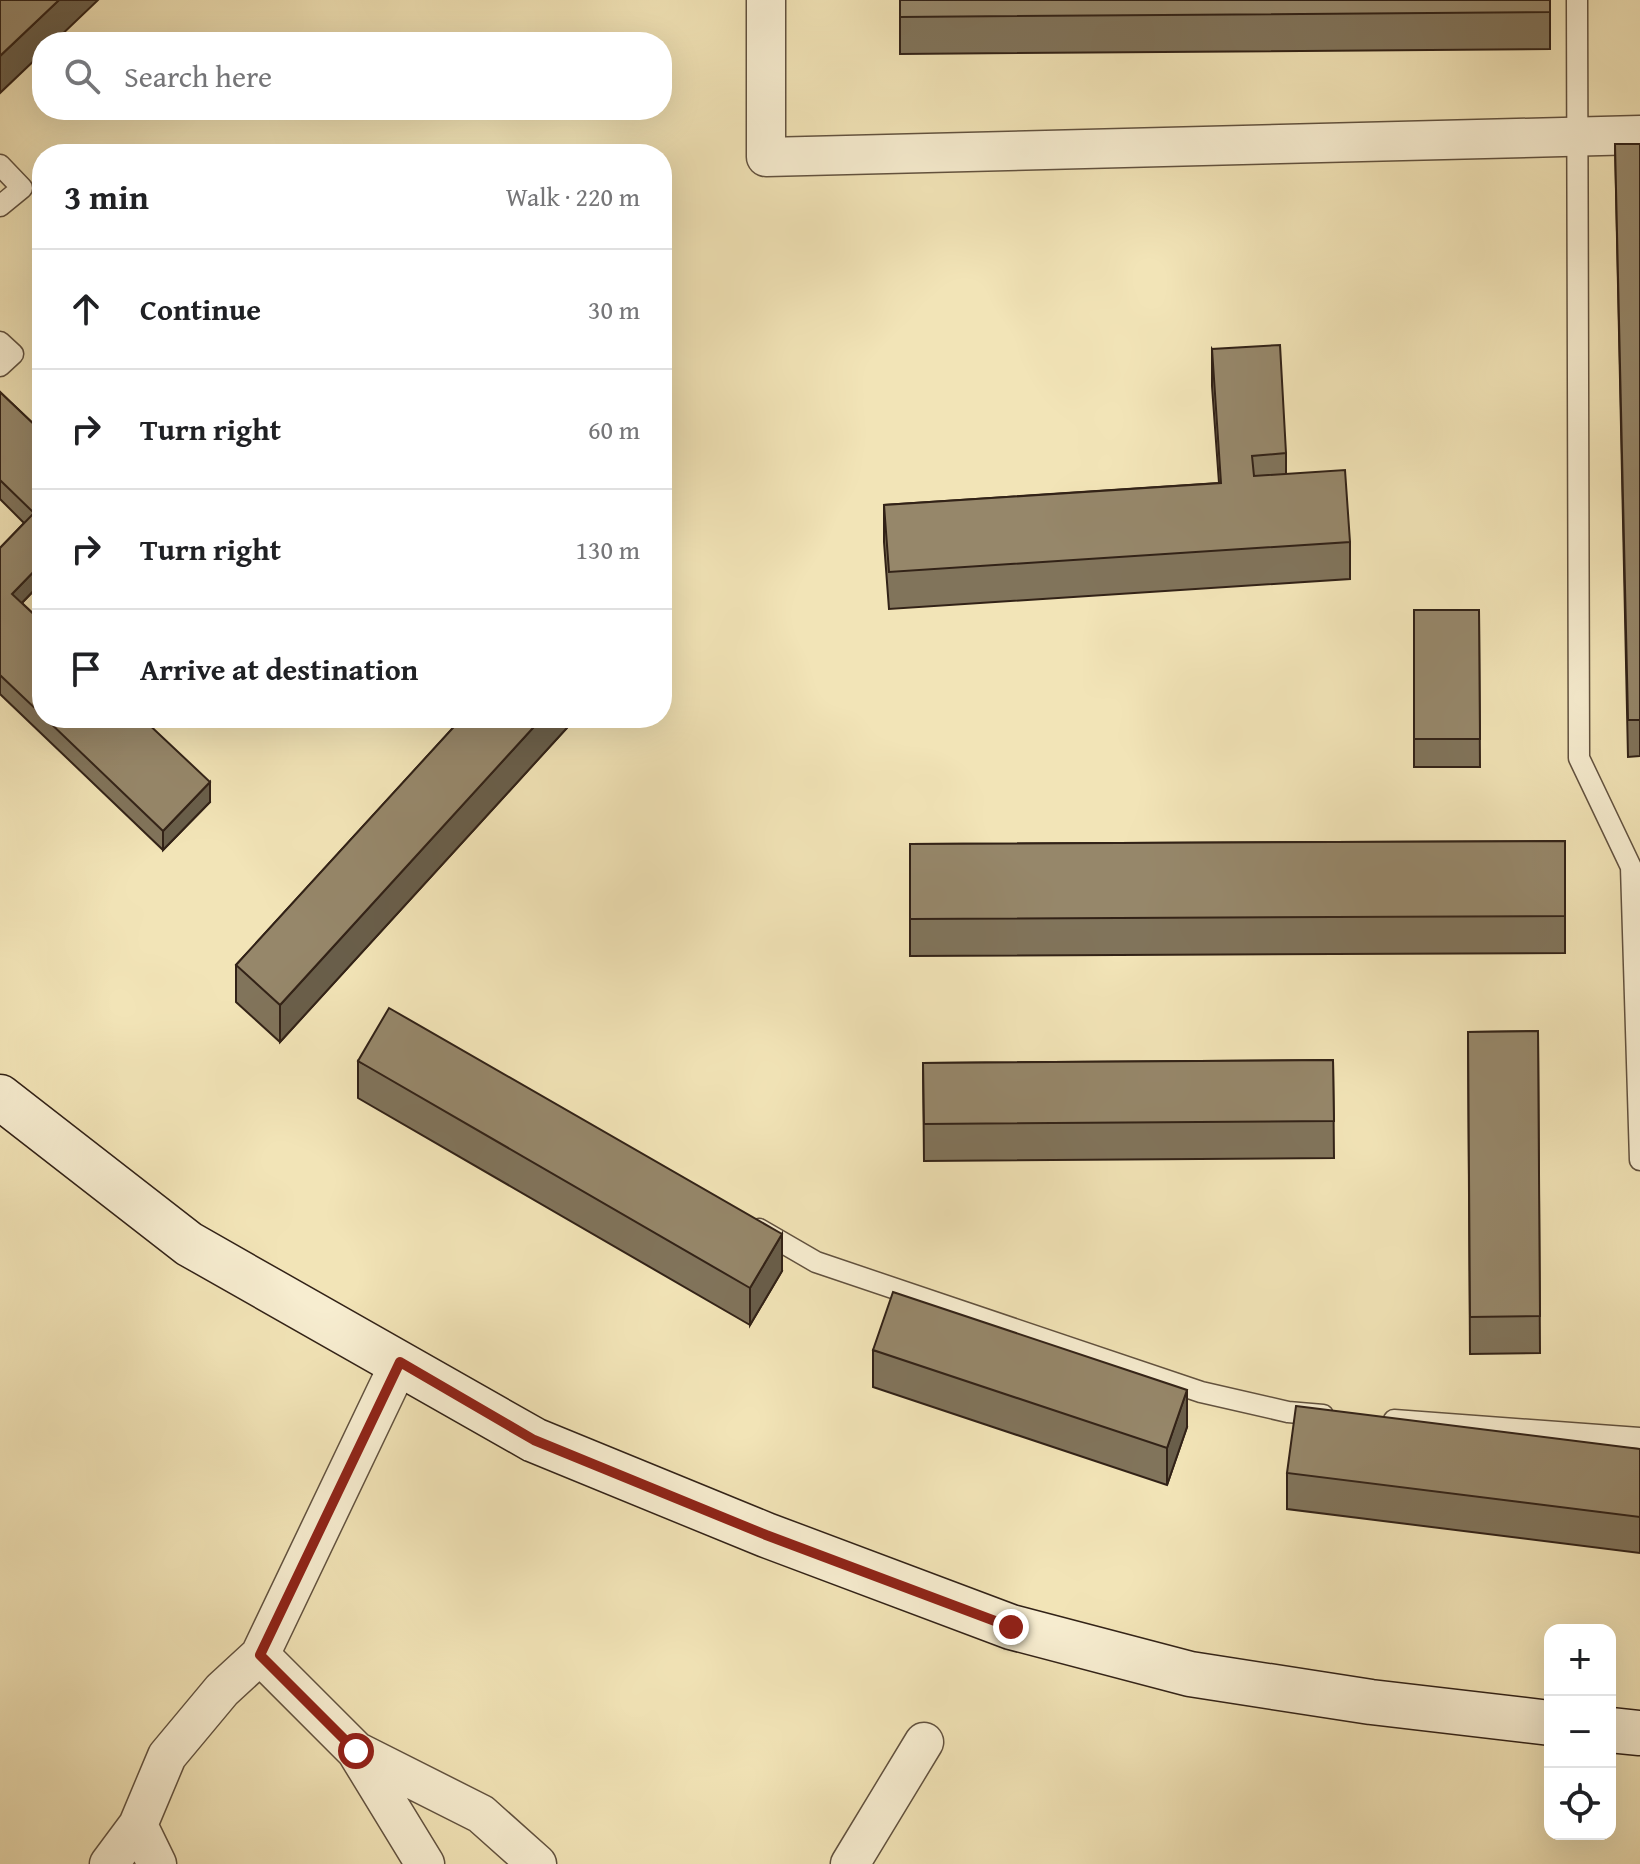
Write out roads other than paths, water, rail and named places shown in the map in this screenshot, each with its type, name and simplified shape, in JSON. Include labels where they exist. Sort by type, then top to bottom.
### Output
[{"type":"main road","points":[[0,1097],[189,1244],[534,1440],[766,1535],[1011,1627],[1190,1674],[1371,1702],[1544,1722]]},
{"type":"main road","points":[[1616,1731],[1640,1733]]},
{"type":"street","points":[[766,0],[766,157],[1640,135]]},
{"type":"street","points":[[109,1864],[138,1825],[167,1756],[222,1690],[260,1655],[400,1362]]},
{"type":"street","points":[[260,1655],[356,1751],[425,1864]]},
{"type":"street","points":[[850,1864],[924,1742]]},
{"type":"street","points":[[356,1751],[481,1814],[537,1864]]},
{"type":"street","points":[[138,1825],[157,1864]]},
{"type":"lane","points":[[1577,0],[1579,758],[1631,867],[1640,1160]]},
{"type":"lane","points":[[0,165],[22,188],[0,206]]},
{"type":"lane","points":[[0,342],[13,354],[0,366]]},
{"type":"lane","points":[[747,1222],[816,1262],[1201,1392],[1288,1412],[1349,1417]]},
{"type":"lane","points":[[1379,1419],[1640,1438]]}]
